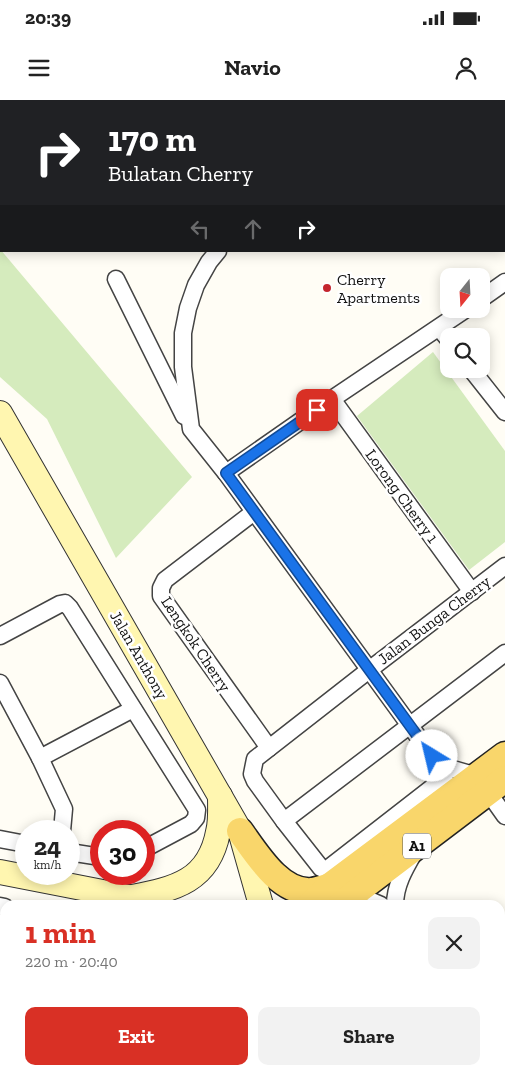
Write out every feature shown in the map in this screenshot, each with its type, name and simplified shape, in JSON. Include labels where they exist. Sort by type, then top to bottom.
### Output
[{"type":"main road","name":"Jalan Anthony","points":[[0,413],[240,832],[260,900]]},
{"type":"main road","name":"A1","points":[[338,899],[418,845],[505,755]]},
{"type":"main road","name":"A1","points":[[338,899],[474,787]]},
{"type":"main road","points":[[128,897],[180,885],[199,871],[206,863],[214,847],[219,830],[220,796]]},
{"type":"main road","points":[[240,832],[265,865],[285,884],[293,888],[338,899]]},
{"type":"main road","points":[[0,872],[15,874]]},
{"type":"main road","points":[[80,884],[138,900]]},
{"type":"street","points":[[191,429],[183,368],[183,333],[188,308],[196,285],[208,262],[217,252]]},
{"type":"street","points":[[116,279],[191,429],[226,473],[432,756],[440,775],[474,787]]},
{"type":"street","points":[[490,292],[505,282]]},
{"type":"street","points":[[449,328],[458,318]]},
{"type":"street","points":[[226,473],[332,399],[440,336]]},
{"type":"street","points":[[478,378],[505,412]]},
{"type":"street","name":"Lorong Cherry 1","points":[[332,399],[472,592]]},
{"type":"street","name":"Lengkok Cherry","points":[[254,512],[166,580],[161,588],[161,596],[269,748]]},
{"type":"street","name":"Jalan Bunga Cherry","points":[[474,787],[326,870],[321,868],[284,821],[252,774],[255,759],[505,566]]},
{"type":"street","points":[[0,636],[60,604],[65,604],[70,608],[197,810],[196,818],[191,824],[155,842]]},
{"type":"street","points":[[284,821],[505,653]]},
{"type":"street","points":[[0,684],[40,758],[64,809],[63,820]]},
{"type":"street","points":[[40,758],[133,709]]},
{"type":"street","points":[[432,756],[453,769],[505,816]]},
{"type":"street","points":[[0,839],[15,842]]},
{"type":"street","points":[[395,900],[400,879],[418,845]]},
{"type":"green space","points":[[0,252],[3,252],[192,477],[116,558],[47,419],[0,377]]},
{"type":"green space","points":[[433,352],[440,362],[440,378],[452,378],[505,451],[505,542],[469,570],[357,416]]},
{"type":"place","name":"Cherry Apartments","points":[[327,288]]},
{"type":"route","points":[[317,410],[226,473],[432,756]]}]
